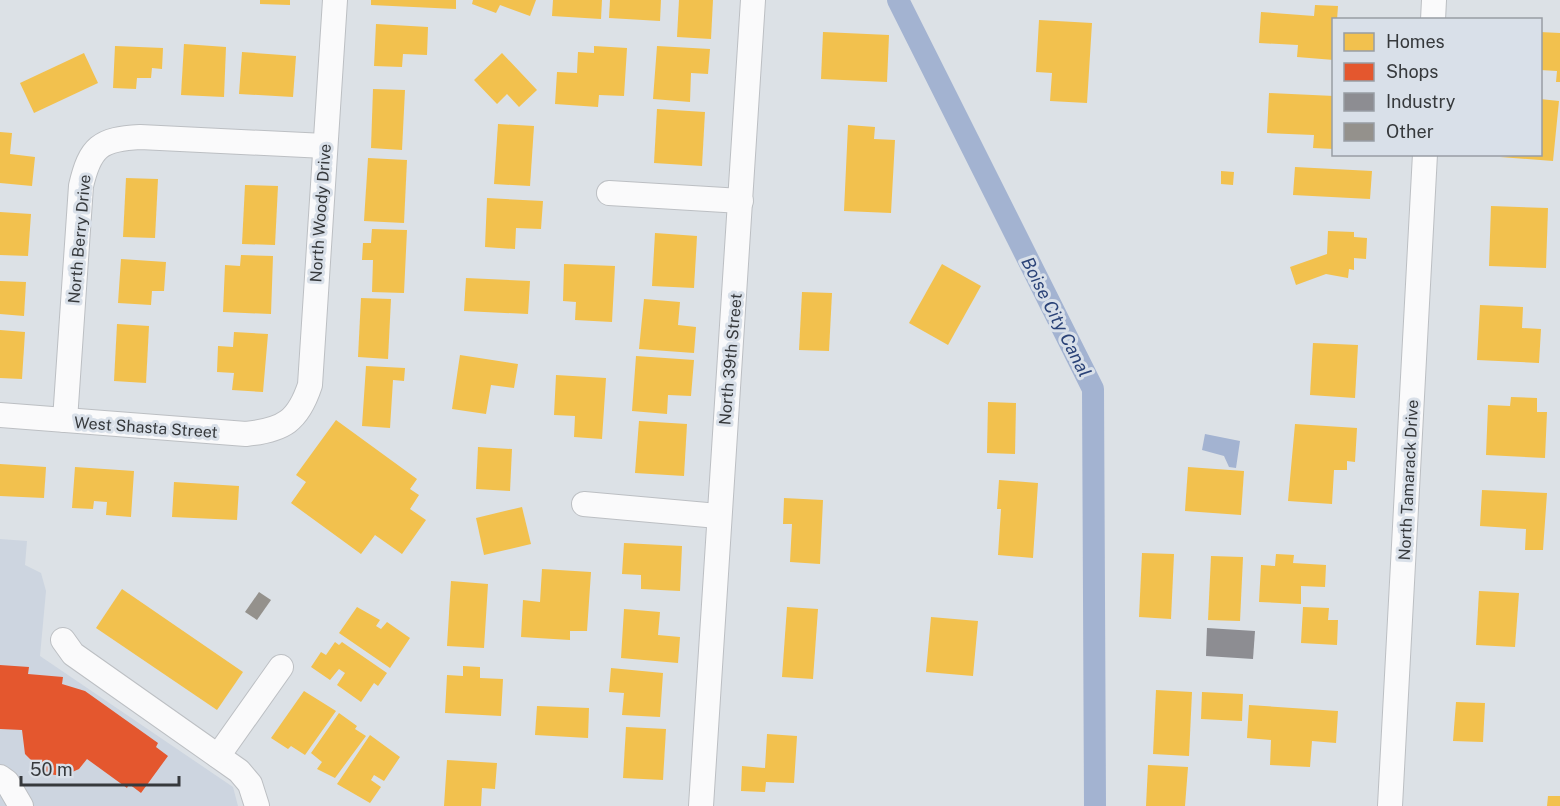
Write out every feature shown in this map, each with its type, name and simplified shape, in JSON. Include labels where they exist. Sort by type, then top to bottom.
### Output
[{"type":"street","name":"North Woody Drive","points":[[290,421],[303,405],[310,385],[335,0]]},
{"type":"street","name":"North 39th Street","points":[[701,806],[753,0]]},
{"type":"street","points":[[1433,18],[1434,0]]},
{"type":"street","name":"North Berry Drive","points":[[65,420],[81,186],[86,165],[97,147],[117,138],[140,137],[324,146]]},
{"type":"street","name":"North Tamarack Drive","points":[[1390,806],[1425,156]]},
{"type":"street","points":[[609,193],[741,201]]},
{"type":"street","name":"West Shasta Street","points":[[0,415],[246,434],[270,431],[290,421]]},
{"type":"street","points":[[584,504],[718,516]]},
{"type":"street","points":[[63,640],[73,654],[218,756],[245,778],[257,806]]},
{"type":"street","points":[[218,756],[281,667]]},
{"type":"street","points":[[0,777],[7,782],[21,806]]},
{"type":"shaded area","points":[[0,539],[27,541],[25,565],[41,573],[46,591],[40,656],[233,787],[238,806],[0,806]]},
{"type":"water","points":[[1205,434],[1240,441],[1236,468],[1229,467],[1224,456],[1202,450]]},
{"type":"building: Homes","points":[[260,0],[290,0],[290,5],[260,4]]},
{"type":"building: Homes","points":[[371,0],[456,0],[456,9],[371,5]]},
{"type":"building: Homes","points":[[473,0],[536,0],[530,16],[500,5],[496,13],[472,4]]},
{"type":"building: Homes","points":[[553,0],[602,0],[601,19],[552,16]]},
{"type":"building: Homes","points":[[610,0],[661,0],[660,21],[609,18]]},
{"type":"building: Homes","points":[[679,0],[713,0],[711,39],[677,37]]},
{"type":"building: Homes","points":[[1315,5],[1338,6],[1337,18],[1332,18],[1332,60],[1297,57],[1298,45],[1259,43],[1261,12],[1314,16]]},
{"type":"building: Homes","points":[[1039,20],[1092,23],[1087,103],[1050,101],[1052,73],[1036,72]]},
{"type":"building: Homes","points":[[376,24],[428,27],[427,55],[403,54],[402,67],[374,66]]},
{"type":"building: Homes","points":[[823,32],[889,35],[887,82],[821,79]]},
{"type":"building: Homes","points":[[1542,32],[1560,33],[1560,82],[1556,82],[1557,71],[1542,70]]},
{"type":"building: Homes","points":[[184,44],[226,47],[224,97],[181,95]]},
{"type":"building: Homes","points":[[115,46],[163,48],[162,69],[152,68],[151,78],[137,78],[136,89],[113,88]]},
{"type":"building: Homes","points":[[594,46],[627,48],[624,96],[599,95],[598,107],[555,104],[557,72],[577,73],[578,52],[594,53]]},
{"type":"building: Homes","points":[[657,46],[710,49],[708,74],[691,73],[690,102],[653,99]]},
{"type":"building: Homes","points":[[242,52],[296,56],[293,97],[239,94]]},
{"type":"building: Homes","points":[[84,53],[98,83],[34,113],[20,83]]},
{"type":"building: Homes","points":[[502,53],[537,90],[519,107],[507,94],[497,104],[474,80]]},
{"type":"building: Homes","points":[[373,89],[405,90],[402,150],[371,148]]},
{"type":"building: Homes","points":[[1269,93],[1332,96],[1332,149],[1313,148],[1314,135],[1267,133]]},
{"type":"building: Homes","points":[[1542,99],[1559,101],[1553,161],[1500,157],[1542,156]]},
{"type":"building: Homes","points":[[657,109],[705,112],[702,166],[654,163]]},
{"type":"building: Homes","points":[[498,124],[534,126],[530,186],[494,184]]},
{"type":"building: Homes","points":[[848,125],[875,127],[874,139],[895,140],[891,213],[844,211]]},
{"type":"building: Homes","points":[[0,132],[12,133],[10,154],[35,157],[32,186],[0,183]]},
{"type":"building: Homes","points":[[368,158],[407,160],[404,223],[364,221]]},
{"type":"building: Homes","points":[[1295,167],[1372,171],[1370,199],[1293,195]]},
{"type":"building: Homes","points":[[1221,171],[1234,172],[1233,185],[1221,184]]},
{"type":"building: Homes","points":[[126,178],[158,179],[155,238],[123,237]]},
{"type":"building: Homes","points":[[245,185],[278,186],[275,245],[242,244]]},
{"type":"building: Homes","points":[[487,198],[543,201],[541,229],[516,228],[515,249],[485,247]]},
{"type":"building: Homes","points":[[1491,206],[1548,208],[1546,268],[1489,266]]},
{"type":"building: Homes","points":[[0,212],[31,214],[28,256],[0,255]]},
{"type":"building: Homes","points":[[372,229],[407,230],[404,293],[372,292],[373,260],[362,260],[363,243],[371,243]]},
{"type":"building: Homes","points":[[1328,231],[1354,232],[1354,237],[1367,238],[1366,259],[1354,258],[1354,270],[1349,269],[1348,278],[1326,274],[1296,285],[1290,267],[1327,254]]},
{"type":"building: Homes","points":[[655,233],[697,236],[694,288],[652,286]]},
{"type":"building: Homes","points":[[241,255],[273,256],[271,314],[223,312],[225,265],[240,266]]},
{"type":"building: Homes","points":[[121,259],[166,262],[164,291],[152,291],[151,305],[118,303]]},
{"type":"building: Homes","points":[[564,264],[615,266],[612,322],[575,320],[576,302],[563,301]]},
{"type":"building: Homes","points":[[942,264],[981,286],[948,345],[909,323]]},
{"type":"building: Homes","points":[[466,278],[530,281],[528,314],[464,311]]},
{"type":"building: Homes","points":[[0,281],[26,282],[24,316],[0,314]]},
{"type":"building: Homes","points":[[802,292],[832,293],[829,351],[799,350]]},
{"type":"building: Homes","points":[[361,298],[391,299],[388,359],[358,357]]},
{"type":"building: Homes","points":[[644,299],[680,302],[678,325],[696,327],[694,353],[639,349]]},
{"type":"building: Homes","points":[[1480,305],[1523,307],[1522,328],[1541,329],[1539,363],[1477,360]]},
{"type":"building: Homes","points":[[117,324],[149,326],[146,383],[114,381]]},
{"type":"building: Homes","points":[[0,330],[25,332],[22,379],[0,378]]},
{"type":"building: Homes","points":[[234,332],[268,334],[263,392],[232,390],[234,373],[217,372],[218,346],[233,347]]},
{"type":"building: Homes","points":[[1313,343],[1358,345],[1355,398],[1310,395]]},
{"type":"building: Homes","points":[[460,355],[518,364],[514,388],[491,385],[486,414],[452,409]]},
{"type":"building: Homes","points":[[636,356],[694,360],[691,396],[668,395],[667,414],[632,411]]},
{"type":"building: Homes","points":[[366,366],[405,368],[404,381],[393,380],[390,428],[362,426]]},
{"type":"building: Homes","points":[[556,375],[606,378],[602,439],[574,437],[575,416],[554,415]]},
{"type":"building: Homes","points":[[1511,397],[1537,398],[1537,412],[1547,412],[1545,458],[1486,455],[1488,405],[1510,406]]},
{"type":"building: Homes","points":[[988,402],[1016,403],[1015,454],[987,453]]},
{"type":"building: Homes","points":[[336,420],[417,479],[410,489],[419,495],[410,509],[426,520],[402,554],[375,535],[361,554],[291,503],[306,482],[296,475]]},
{"type":"building: Homes","points":[[639,421],[687,424],[684,476],[635,473]]},
{"type":"building: Homes","points":[[1295,424],[1357,428],[1355,462],[1347,461],[1347,470],[1334,470],[1332,504],[1288,501]]},
{"type":"building: Homes","points":[[478,447],[512,449],[510,491],[476,489]]},
{"type":"building: Homes","points":[[0,464],[46,467],[44,498],[0,496]]},
{"type":"building: Homes","points":[[75,467],[134,471],[131,517],[106,515],[107,502],[94,501],[93,509],[72,508]]},
{"type":"building: Homes","points":[[1188,467],[1244,471],[1241,515],[1185,511]]},
{"type":"building: Homes","points":[[999,480],[1038,483],[1033,558],[998,555],[1001,509],[997,509]]},
{"type":"building: Homes","points":[[174,482],[239,486],[237,520],[172,517]]},
{"type":"building: Homes","points":[[1482,490],[1547,493],[1543,550],[1525,550],[1526,529],[1480,526]]},
{"type":"building: Homes","points":[[784,498],[823,500],[820,564],[790,562],[792,524],[783,524]]},
{"type":"building: Homes","points":[[522,507],[531,544],[484,555],[476,518]]},
{"type":"building: Homes","points":[[624,543],[682,546],[680,591],[641,589],[641,575],[622,574]]},
{"type":"building: Homes","points":[[1142,553],[1174,554],[1171,619],[1139,617]]},
{"type":"building: Homes","points":[[1276,554],[1294,555],[1293,563],[1326,565],[1325,587],[1301,586],[1301,604],[1259,602],[1261,565],[1275,566]]},
{"type":"building: Homes","points":[[1211,556],[1243,557],[1240,621],[1208,620]]},
{"type":"building: Homes","points":[[542,569],[591,572],[587,631],[570,631],[570,640],[521,637],[523,600],[540,602]]},
{"type":"building: Homes","points":[[451,581],[488,584],[484,648],[447,646]]},
{"type":"building: Homes","points":[[122,589],[243,672],[217,710],[96,628]]},
{"type":"building: Homes","points":[[1479,591],[1519,593],[1515,647],[1476,645]]},
{"type":"building: Homes","points":[[357,607],[380,620],[376,626],[381,629],[387,622],[410,638],[390,668],[339,633]]},
{"type":"building: Homes","points":[[787,607],[818,609],[813,679],[782,677]]},
{"type":"building: Homes","points":[[1303,607],[1329,608],[1328,620],[1338,620],[1337,645],[1301,643]]},
{"type":"building: Homes","points":[[624,609],[660,612],[658,635],[680,637],[678,663],[621,658]]},
{"type":"building: Homes","points":[[931,617],[978,621],[973,676],[926,672]]},
{"type":"building: Homes","points":[[335,642],[339,645],[342,642],[387,673],[378,686],[374,683],[361,702],[337,685],[345,673],[339,669],[330,680],[311,667],[321,652],[326,655]]},
{"type":"building: Homes","points":[[463,666],[480,667],[480,678],[503,679],[501,716],[445,713],[447,675],[463,676]]},
{"type":"building: Homes","points":[[611,668],[663,673],[660,717],[622,715],[624,693],[609,692]]},
{"type":"building: Homes","points":[[1156,690],[1192,692],[1189,756],[1153,754]]},
{"type":"building: Homes","points":[[304,691],[336,711],[305,755],[291,746],[288,749],[271,738]]},
{"type":"building: Homes","points":[[1202,692],[1243,694],[1242,721],[1201,719]]},
{"type":"building: Homes","points":[[1456,702],[1485,703],[1483,742],[1453,741]]},
{"type":"building: Homes","points":[[1249,705],[1338,711],[1336,743],[1312,741],[1310,767],[1270,765],[1271,740],[1247,738]]},
{"type":"building: Homes","points":[[537,706],[589,708],[588,738],[535,735]]},
{"type":"building: Homes","points":[[339,713],[357,726],[355,729],[366,736],[335,778],[317,769],[322,762],[311,753]]},
{"type":"building: Homes","points":[[626,727],[666,729],[663,780],[623,778]]},
{"type":"building: Homes","points":[[767,734],[797,736],[794,783],[766,782],[765,792],[741,791],[742,766],[765,768]]},
{"type":"building: Homes","points":[[370,735],[400,757],[384,781],[374,775],[371,780],[381,787],[370,803],[337,784]]},
{"type":"building: Homes","points":[[447,760],[497,763],[495,789],[482,788],[481,806],[444,806]]},
{"type":"building: Homes","points":[[1148,765],[1188,767],[1185,806],[1146,806]]},
{"type":"building: Homes","points":[[1548,796],[1560,796],[1560,806],[1547,806]]},
{"type":"building: Shops","points":[[0,665],[29,667],[28,674],[63,677],[62,684],[85,691],[158,743],[156,747],[168,756],[141,793],[129,784],[127,788],[87,759],[79,769],[68,774],[55,775],[43,772],[25,754],[22,730],[0,729]]},
{"type":"building: Industry","points":[[1207,628],[1255,631],[1253,659],[1206,656]]},
{"type":"building: Other","points":[[259,592],[271,600],[257,620],[245,612]]},
{"type":"waterway","name":"Boise City Canal","points":[[898,0],[1093,389],[1095,806]]}]
